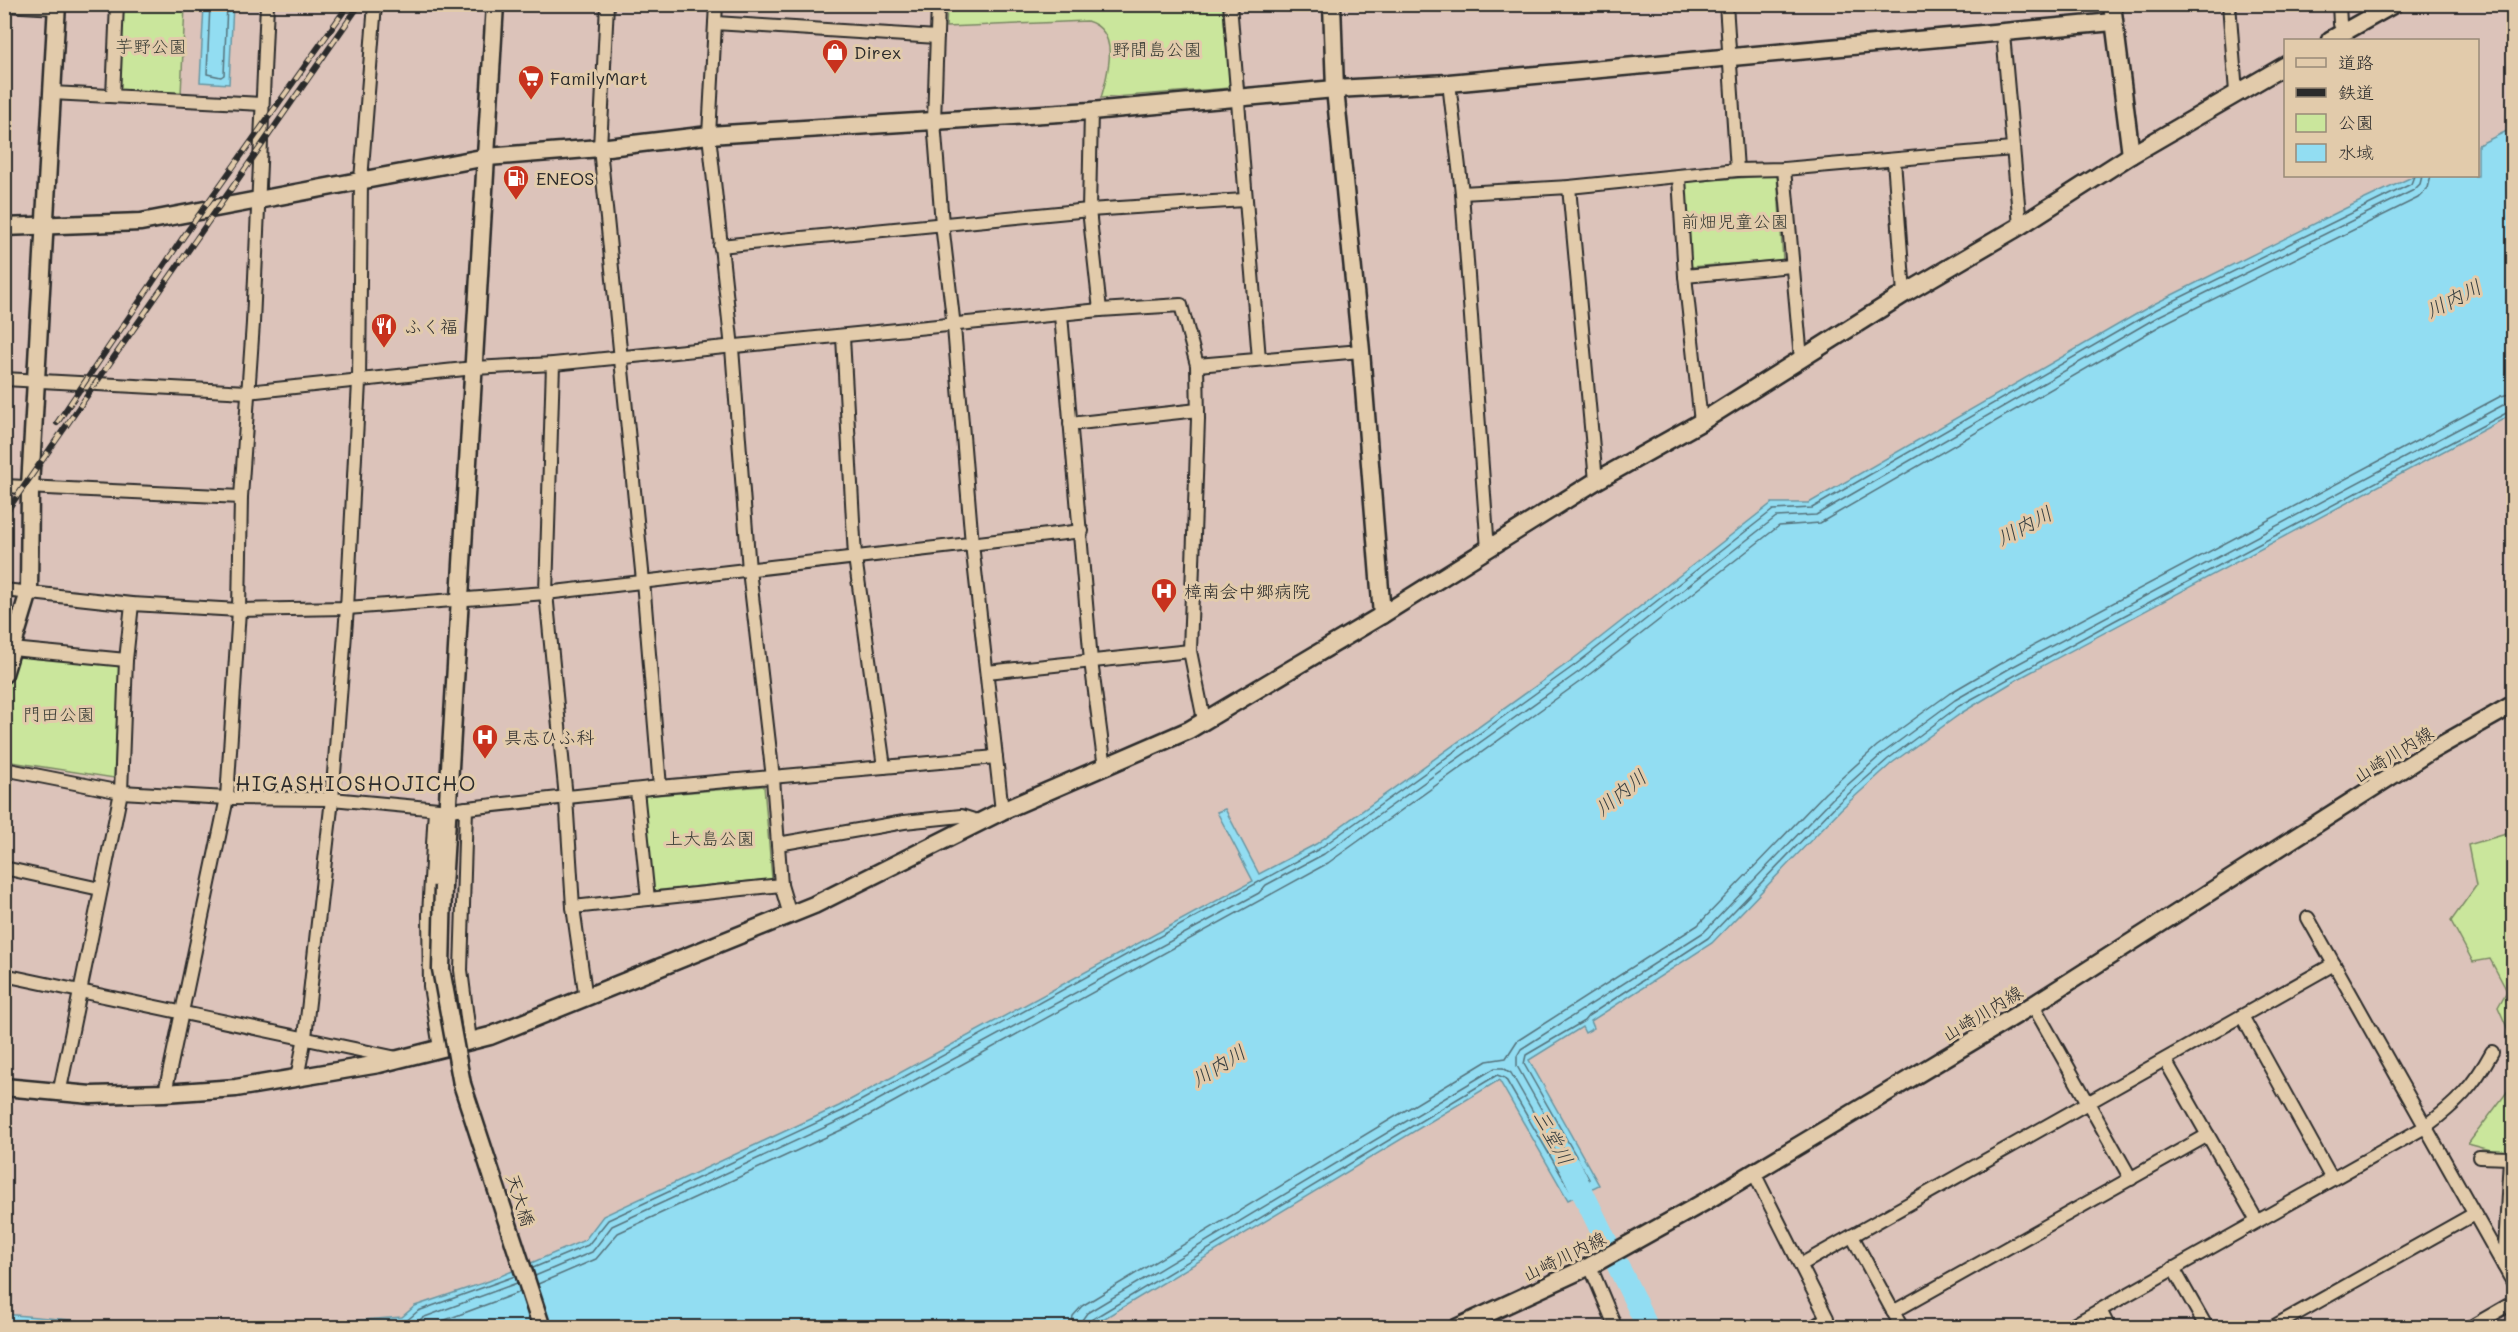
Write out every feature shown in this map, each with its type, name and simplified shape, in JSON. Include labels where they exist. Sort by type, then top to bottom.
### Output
[{"type":"street","points":[[113,96],[117,4]]},
{"type":"street","points":[[165,1093],[226,798],[239,610],[241,497],[267,4]]},
{"type":"street","points":[[297,1078],[305,1037],[332,799],[347,608],[359,382],[361,180],[375,4]]},
{"type":"street","name":"天大橋","points":[[495,4],[450,809],[443,886],[441,969],[462,1084],[542,1328]]},
{"type":"street","points":[[606,4],[600,148],[643,581],[660,787]]},
{"type":"street","points":[[716,4],[709,135],[732,348],[749,570],[772,778],[781,885],[790,915]]},
{"type":"street","points":[[938,4],[934,121],[942,224],[954,327],[972,544],[1002,811]]},
{"type":"street","points":[[1230,4],[1244,200],[1259,358]]},
{"type":"street","points":[[1332,4],[1335,89],[1361,351],[1382,615]]},
{"type":"street","points":[[1726,4],[1737,170]]},
{"type":"street","points":[[2112,4],[2131,155]]},
{"type":"street","points":[[2229,4],[2236,92]]},
{"type":"street","points":[[2339,4],[2340,24],[2348,31]]},
{"type":"street","points":[[2332,39],[2394,4]]},
{"type":"street","points":[[4,5],[57,6],[38,381],[30,487],[29,592],[4,674]]},
{"type":"street","points":[[4,226],[141,222],[487,157],[600,148],[709,135],[1091,111],[1335,89],[1449,83],[2003,34],[2113,22]]},
{"type":"street","points":[[715,23],[937,37]]},
{"type":"street","points":[[2003,34],[2020,226]]},
{"type":"street","points":[[4,1087],[58,1094],[165,1093],[236,1088],[399,1058],[490,1036],[790,915],[1002,811],[1189,730],[1382,615],[1596,481],[1701,422],[2131,155],[2284,66]]},
{"type":"street","points":[[1449,83],[1462,193],[1488,550]]},
{"type":"street","points":[[52,93],[262,104]]},
{"type":"street","points":[[1091,111],[1089,210],[1100,310]]},
{"type":"street","points":[[1462,193],[1569,188],[1737,170],[1784,169],[2012,149]]},
{"type":"street","points":[[1894,160],[1904,294]]},
{"type":"street","points":[[1784,169],[1801,359]]},
{"type":"street","points":[[1679,178],[1685,276],[1701,422]]},
{"type":"street","points":[[1569,188],[1596,481]]},
{"type":"street","points":[[720,246],[1089,210],[1244,200]]},
{"type":"street","points":[[1685,276],[1791,266]]},
{"type":"street","points":[[4,379],[247,392],[359,382],[474,368],[553,364],[954,327],[1100,310],[1181,305],[1197,365],[1198,410],[1190,651],[1204,720]]},
{"type":"street","points":[[1061,315],[1082,531],[1091,661],[1105,768]]},
{"type":"street","points":[[843,337],[855,557],[884,767]]},
{"type":"street","points":[[1197,365],[1361,351]]},
{"type":"street","points":[[553,364],[546,593],[566,798],[573,907],[586,999]]},
{"type":"street","points":[[1070,424],[1198,410]]},
{"type":"street","points":[[4,486],[241,497]]},
{"type":"street","points":[[4,590],[132,604],[239,610],[347,608],[546,593],[1082,531]]},
{"type":"street","points":[[58,1094],[120,792],[126,660],[132,604]]},
{"type":"street","points":[[12,649],[126,660]]},
{"type":"street","points":[[987,672],[1190,651]]},
{"type":"street","name":"山崎川内線","points":[[1456,1328],[1590,1266],[1754,1173],[2033,1005],[2429,752],[2514,704]]},
{"type":"street","points":[[4,769],[120,792],[226,798],[332,799],[450,809],[660,787],[996,757]]},
{"type":"street","points":[[637,790],[648,899]]},
{"type":"street","points":[[450,809],[461,970],[470,1041]]},
{"type":"street","points":[[440,1048],[430,986],[429,915],[450,809]]},
{"type":"street","points":[[778,844],[904,822],[962,816],[980,822]]},
{"type":"street","points":[[4,868],[100,889]]},
{"type":"street","points":[[573,907],[781,885]]},
{"type":"street","points":[[2308,918],[2514,1284]]},
{"type":"street","points":[[1802,1264],[2334,964]]},
{"type":"street","points":[[4,975],[399,1058]]},
{"type":"street","points":[[2033,1005],[2131,1179]]},
{"type":"street","points":[[2242,1016],[2332,1179]]},
{"type":"street","points":[[2068,1328],[2425,1127],[2462,1098],[2474,1084],[2492,1052]]},
{"type":"street","points":[[2165,1059],[2257,1221]]},
{"type":"street","points":[[1893,1312],[2208,1135]]},
{"type":"street","points":[[2479,1157],[2512,1156],[2504,1268]]},
{"type":"street","points":[[1754,1173],[1827,1317],[1812,1328]]},
{"type":"street","points":[[2271,1328],[2474,1214]]},
{"type":"street","points":[[1852,1236],[1902,1328]]},
{"type":"street","points":[[1590,1266],[1617,1328]]},
{"type":"street","points":[[2173,1268],[2206,1328]]},
{"type":"street","points":[[2469,1328],[2514,1302]]},
{"type":"street","points":[[2100,1310],[2109,1328]]},
{"type":"green space","name":"芋野公園","points":[[121,5],[185,5],[181,95],[122,92],[117,87]]},
{"type":"green space","name":"野間島公園","points":[[947,5],[1224,5],[1230,88],[1101,98],[1107,77],[1109,54],[1105,34],[1098,26],[1087,21],[946,27]]},
{"type":"green space","name":"前畑児童公園","points":[[1777,175],[1783,260],[1690,267],[1686,182]]},
{"type":"green space","name":"門田公園","points":[[17,655],[120,664],[114,778],[5,761],[4,698]]},
{"type":"green space","name":"上大島公園","points":[[764,786],[772,879],[652,891],[643,796]]},
{"type":"green space","points":[[2513,832],[2514,945],[2509,949],[2514,955],[2513,1041],[2498,1007],[2507,991],[2490,959],[2473,962],[2451,921],[2476,886],[2468,845]]},
{"type":"green space","points":[[2513,1084],[2513,1156],[2468,1144]]},
{"type":"water","points":[[204,5],[233,5],[229,84],[200,82]]},
{"type":"water","name":"川内川","points":[[2513,128],[2513,414],[2018,679],[1963,712],[1892,763],[1841,809],[1712,943],[1591,1021],[1594,1028],[1585,1033],[1582,1027],[1529,1060],[1599,1185],[1568,1200],[1499,1080],[1090,1327],[220,1328],[274,1327],[402,1317],[415,1306],[489,1281],[585,1240],[603,1216],[839,1106],[1253,881],[1217,812],[1225,809],[1259,874],[1316,844],[1572,660],[1772,503],[1809,503],[2154,304],[2412,177],[2479,177],[2479,145]]},
{"type":"water","points":[[4,1314],[148,1327],[5,1327]]},
{"type":"waterway","name":"三堂川","points":[[1570,1166],[1648,1328]]},
{"type":"railway","points":[[57,423],[184,236],[349,4]]},
{"type":"railway","points":[[4,515],[360,4]]},
{"type":"place","name":"Direx","points":[[835,75]]},
{"type":"place","name":"FamilyMart","points":[[531,101]]},
{"type":"place","name":"ENEOS","points":[[516,201]]},
{"type":"place","name":"ふく福","points":[[384,349]]},
{"type":"place","name":"樟南会中郷病院","points":[[1164,614]]},
{"type":"place","name":"具志ひふ科","points":[[485,760]]},
{"type":"district","name":"HIGASHIOSHOJICHO","points":[[356,782]]}]
